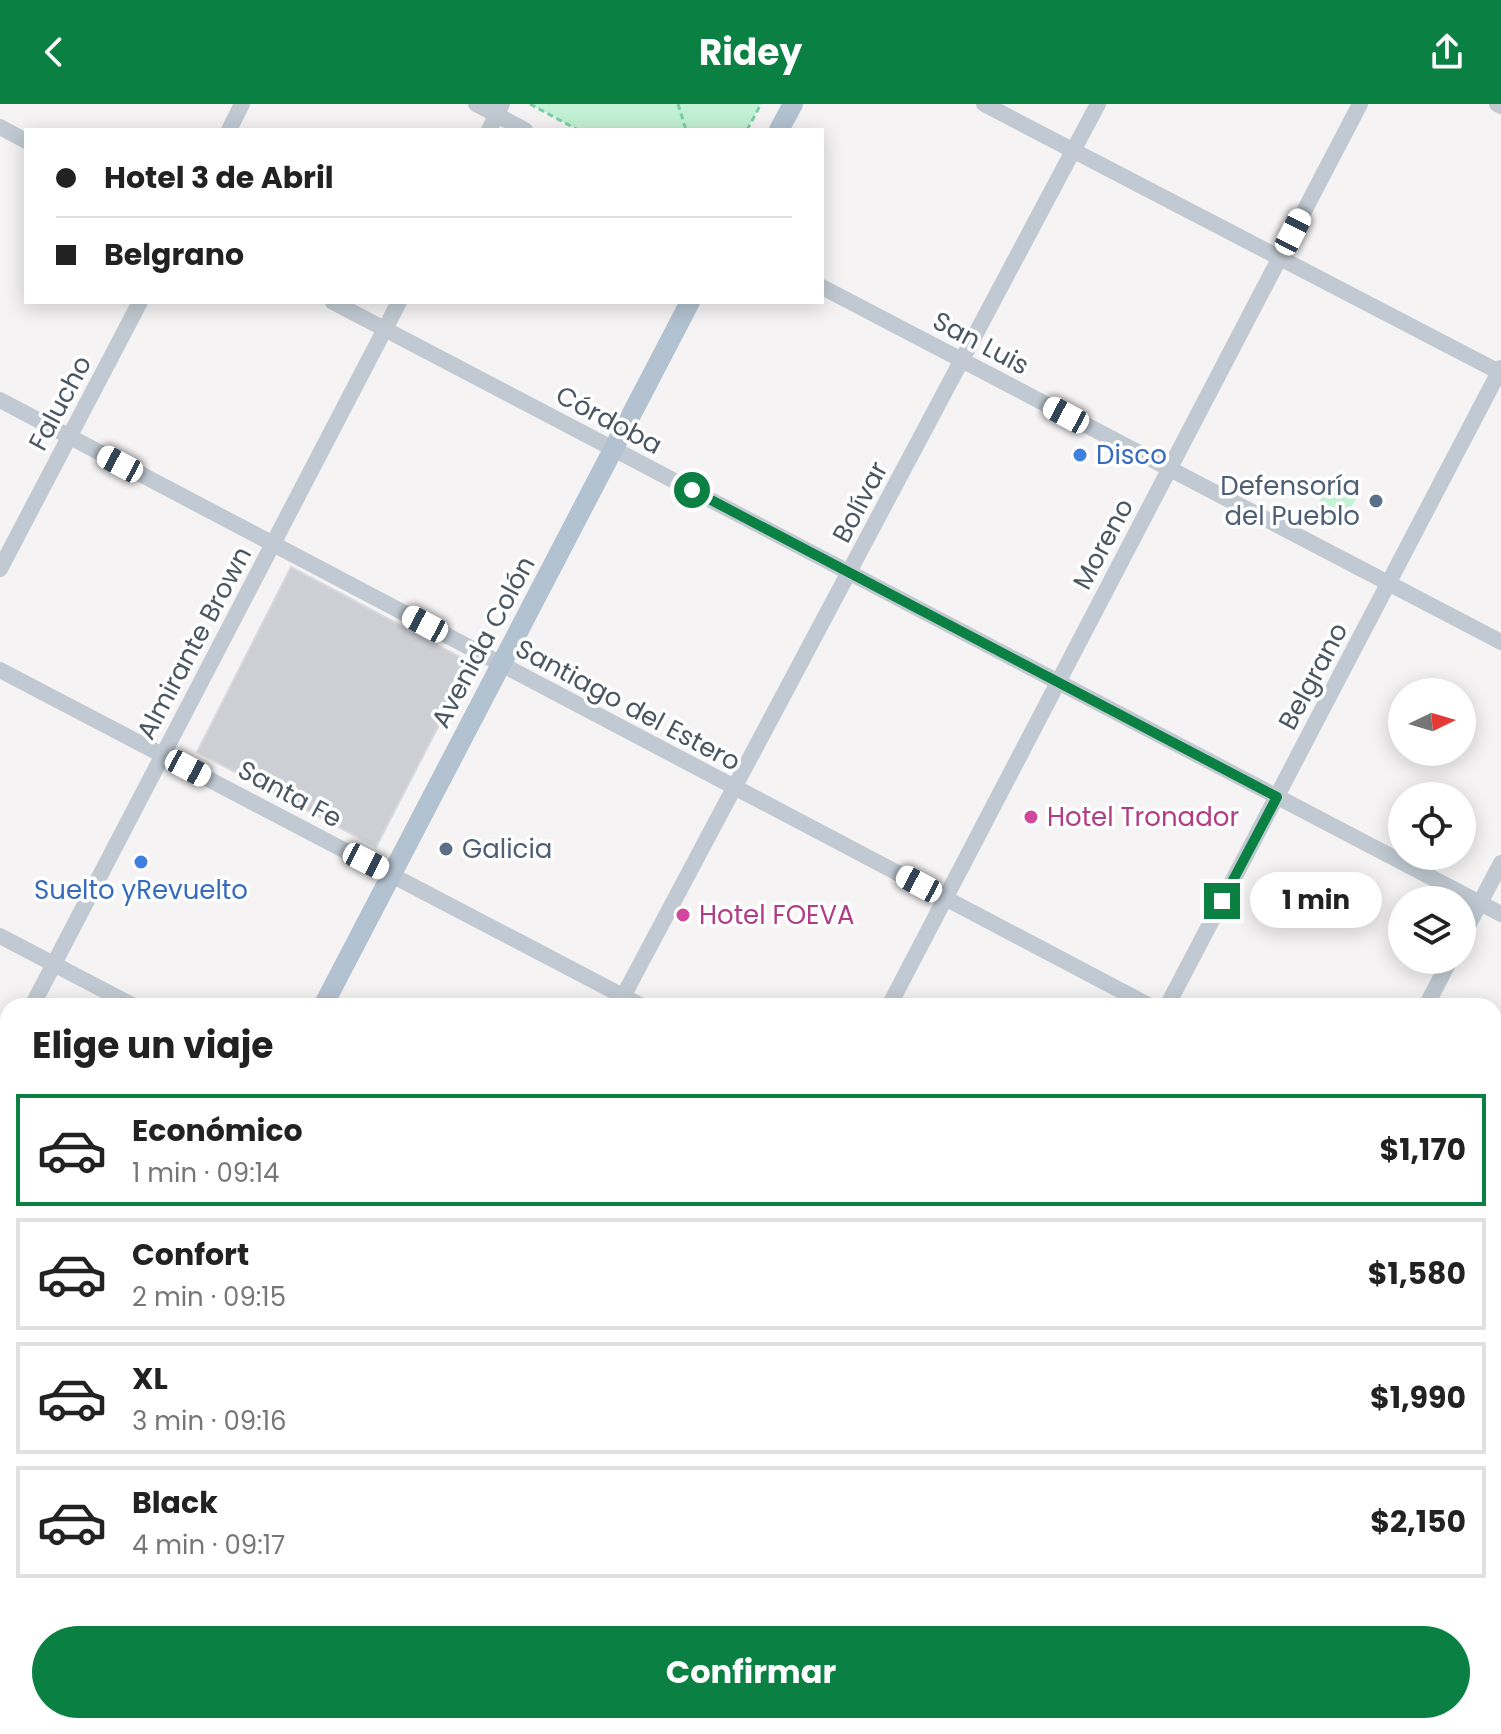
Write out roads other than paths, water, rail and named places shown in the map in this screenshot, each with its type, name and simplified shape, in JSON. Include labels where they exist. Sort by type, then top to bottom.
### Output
[{"type":"main road","points":[[780,128],[793,104]]},
{"type":"main road","name":"Avenida Colón","points":[[327,998],[689,304]]},
{"type":"street","points":[[230,128],[242,104]]},
{"type":"street","points":[[476,104],[521,128]]},
{"type":"street","points":[[984,104],[1500,371]]},
{"type":"street","name":"Bolívar","points":[[622,998],[1098,104]]},
{"type":"street","name":"Moreno","points":[[893,998],[1360,104]]},
{"type":"street","points":[[0,127],[24,140]]},
{"type":"street","name":"San Luis","points":[[824,288],[1501,642]]},
{"type":"street","name":"Falucho","points":[[0,569],[139,304]]},
{"type":"street","name":"Córdoba","points":[[337,304],[1501,914]]},
{"type":"street","name":"Almirante Brown","points":[[36,998],[398,304]]},
{"type":"street","name":"Belgrano","points":[[1171,998],[1500,371]]},
{"type":"street","name":"Santiago del Estero","points":[[0,400],[1135,998]]},
{"type":"street","name":"Santa Fe","points":[[0,670],[391,874],[615,998]]},
{"type":"street","points":[[1476,911],[1501,863]]},
{"type":"street","points":[[0,936],[119,998]]},
{"type":"street","points":[[1430,998],[1443,974]]},
{"type":"place","name":"Disco","points":[[1080,455]]},
{"type":"place","name":"Defensoría del Pueblo","points":[[1376,501]]},
{"type":"place","name":"Hotel Tronador","points":[[1031,817]]},
{"type":"place","name":"Galicia","points":[[446,849]]},
{"type":"place","name":"Suelto yRevuelto","points":[[141,862]]},
{"type":"place","name":"Hotel FOEVA","points":[[683,915]]}]
